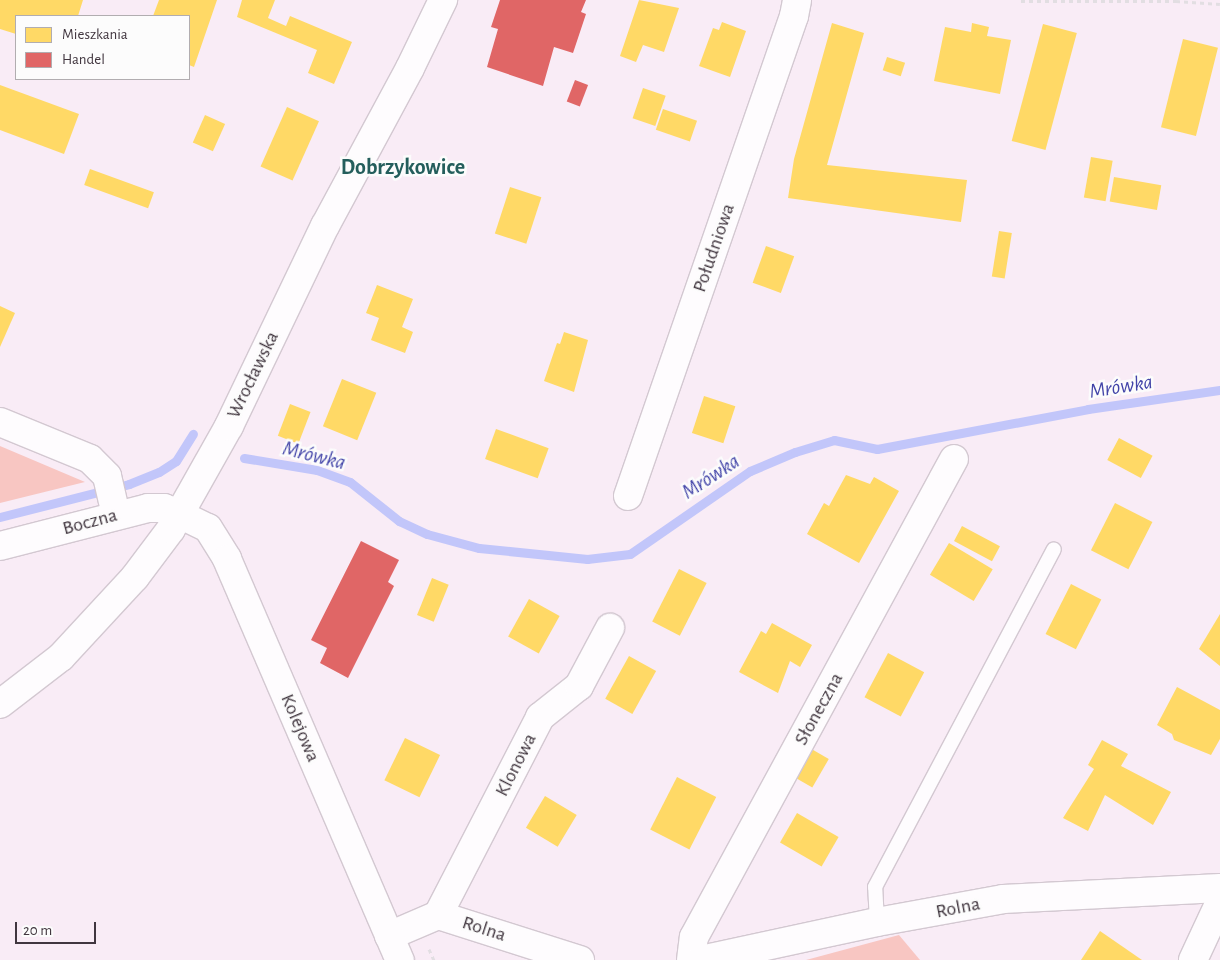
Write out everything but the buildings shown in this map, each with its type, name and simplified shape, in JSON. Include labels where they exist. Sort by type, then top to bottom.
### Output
[{"type":"street","name":"Wrocławska","points":[[0,704],[61,657],[107,609],[154,554],[180,514],[229,426],[325,226],[410,68],[443,0]]},
{"type":"street","name":"Południowa","points":[[628,496],[794,16],[797,0]]},
{"type":"street","points":[[0,422],[90,459],[112,496]]},
{"type":"street","name":"Słoneczna","points":[[690,960],[694,937],[954,459]]},
{"type":"street","name":"Boczna","points":[[0,546],[112,496],[148,508],[164,508],[180,514]]},
{"type":"street","name":"Kolejowa","points":[[180,514],[208,528],[227,559],[400,960]]},
{"type":"street","name":"Klonowa","points":[[438,915],[540,717],[579,686],[610,628]]},
{"type":"street","name":"Rolna","points":[[701,960],[877,922],[1003,899],[1220,888]]},
{"type":"street","points":[[1193,960],[1220,902]]},
{"type":"street","name":"Rolna","points":[[389,936],[438,915],[580,960]]},
{"type":"lane","points":[[877,922],[875,887],[1054,549]]},
{"type":"path","points":[[1021,1],[1176,1],[1220,4]]},
{"type":"shaded area","points":[[0,446],[85,482],[0,503]]},
{"type":"shaded area","points":[[899,935],[920,960],[806,960]]},
{"type":"waterway","name":"Mrówka","points":[[244,458],[317,470],[350,482],[399,521],[427,534],[479,548],[587,559],[630,554],[750,471],[795,452],[834,440],[877,449],[1088,409],[1220,390]]},
{"type":"waterway","name":"Mrówka","points":[[0,517],[129,484],[159,472],[176,461],[193,434]]},
{"type":"district","name":"Dobrzykowice","points":[[403,168]]}]
